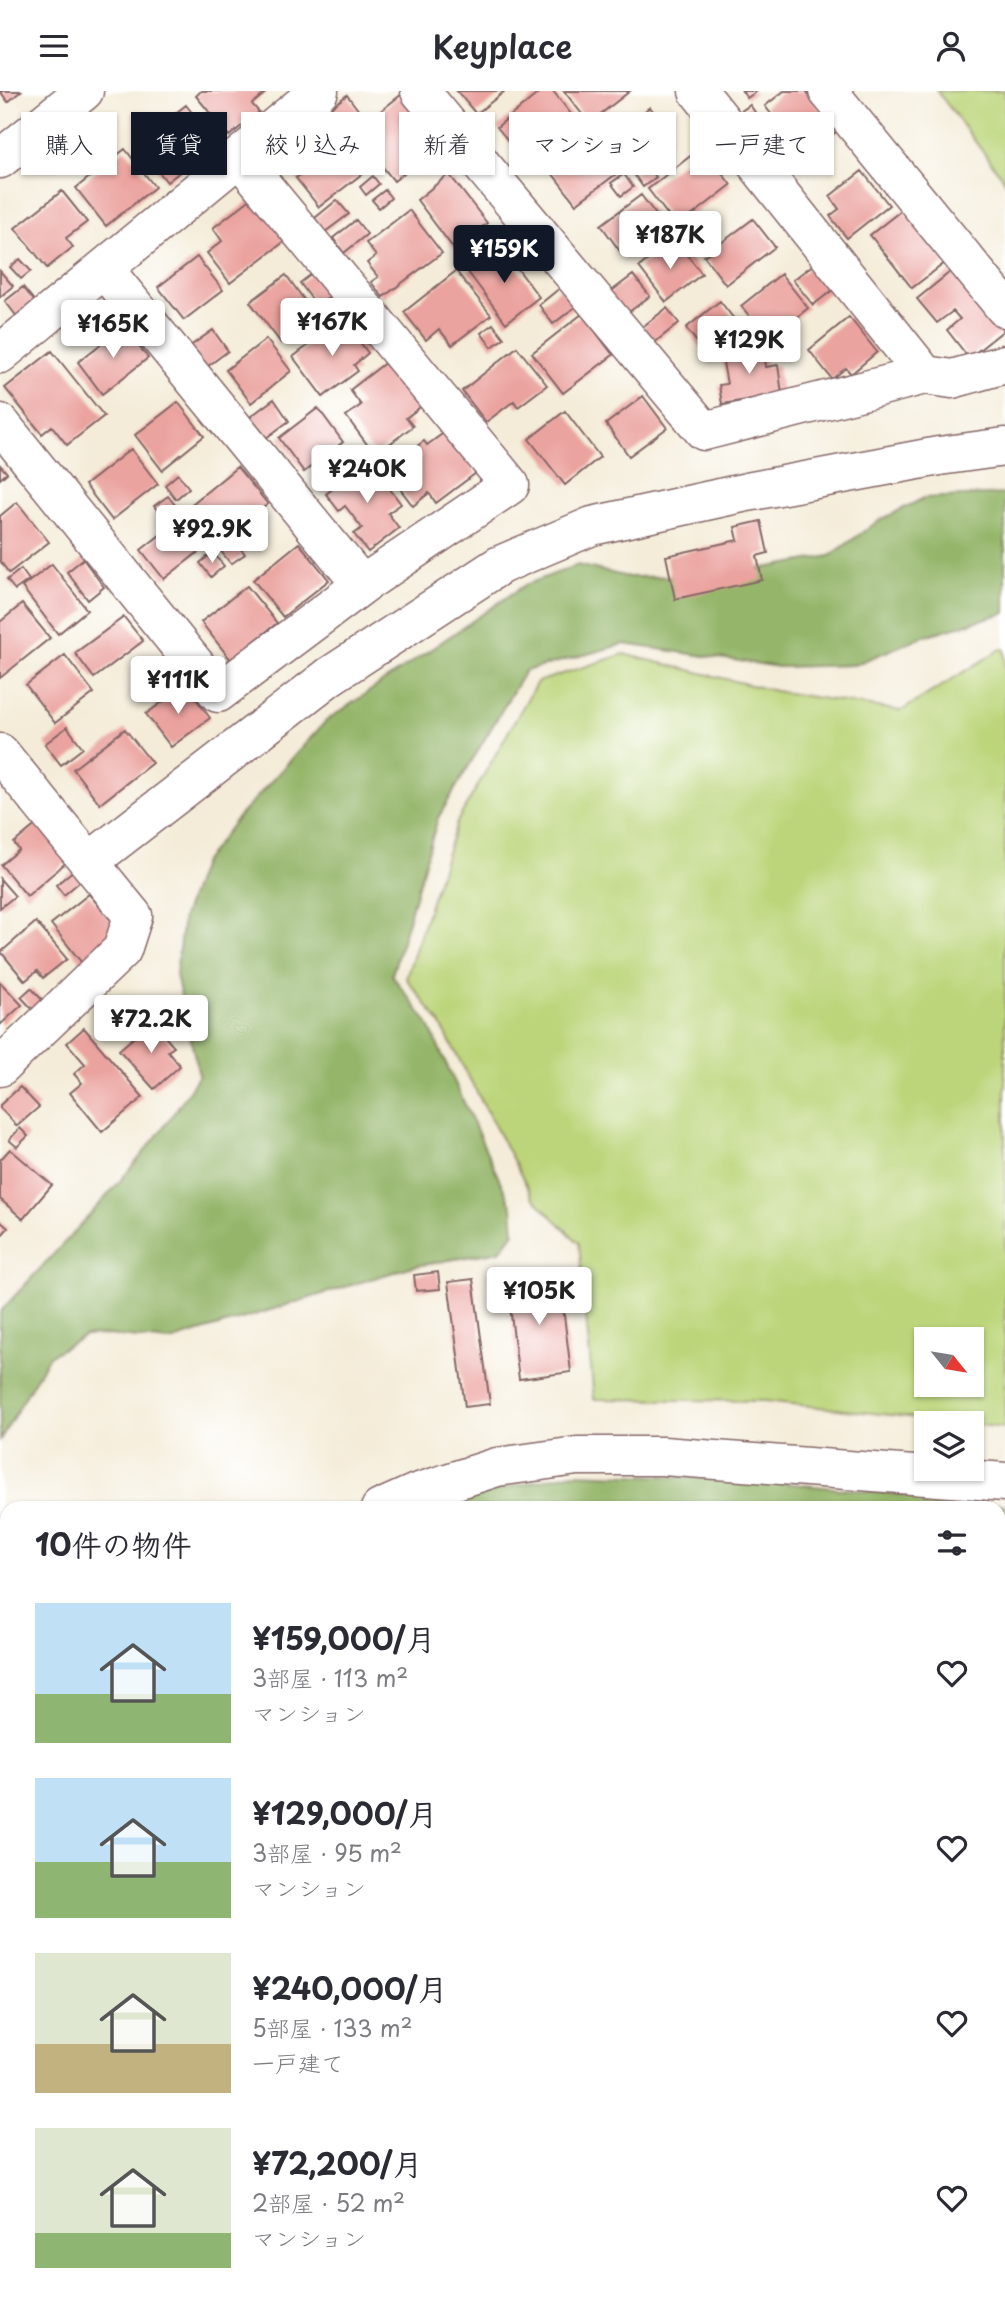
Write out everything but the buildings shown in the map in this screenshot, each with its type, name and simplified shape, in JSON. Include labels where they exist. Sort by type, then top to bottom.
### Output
[{"type":"street","points":[[0,159],[84,91]]},
{"type":"street","points":[[0,354],[319,91]]},
{"type":"street","points":[[419,91],[704,431],[925,375],[952,379],[1005,364]]},
{"type":"street","points":[[698,91],[925,375]]},
{"type":"street","points":[[828,91],[1005,308]]},
{"type":"street","points":[[0,423],[218,693],[362,585],[510,485],[239,157]]},
{"type":"street","points":[[104,269],[362,585]]},
{"type":"street","points":[[89,862],[330,676],[500,565],[592,526],[747,492],[939,456],[1005,447]]},
{"type":"street","points":[[0,1067],[122,950],[133,916],[3,763]]},
{"type":"street","points":[[398,1501],[497,1467],[577,1456],[663,1456],[1005,1482]]},
{"type":"green space","points":[[937,91],[1005,91],[1005,181]]},
{"type":"green space","points":[[1005,494],[1005,613],[924,636],[854,665],[779,667],[624,644],[525,671],[438,818],[392,975],[427,1022],[512,1207],[514,1232],[500,1251],[410,1267],[170,1341],[108,1335],[85,1336],[49,1356],[0,1440],[0,1312],[130,1169],[199,1075],[176,975],[183,917],[202,864],[235,821],[326,721],[525,585],[578,565],[628,577],[721,576],[830,556],[878,521],[924,498]]},
{"type":"green space","points":[[1005,649],[1005,1428],[984,1426],[984,1411],[914,1411],[914,1418],[765,1401],[594,1399],[579,1243],[533,1198],[440,1023],[406,978],[457,822],[537,682],[624,654],[775,691],[901,711]]},
{"type":"green space","points":[[573,1473],[742,1479],[965,1501],[447,1501]]}]
